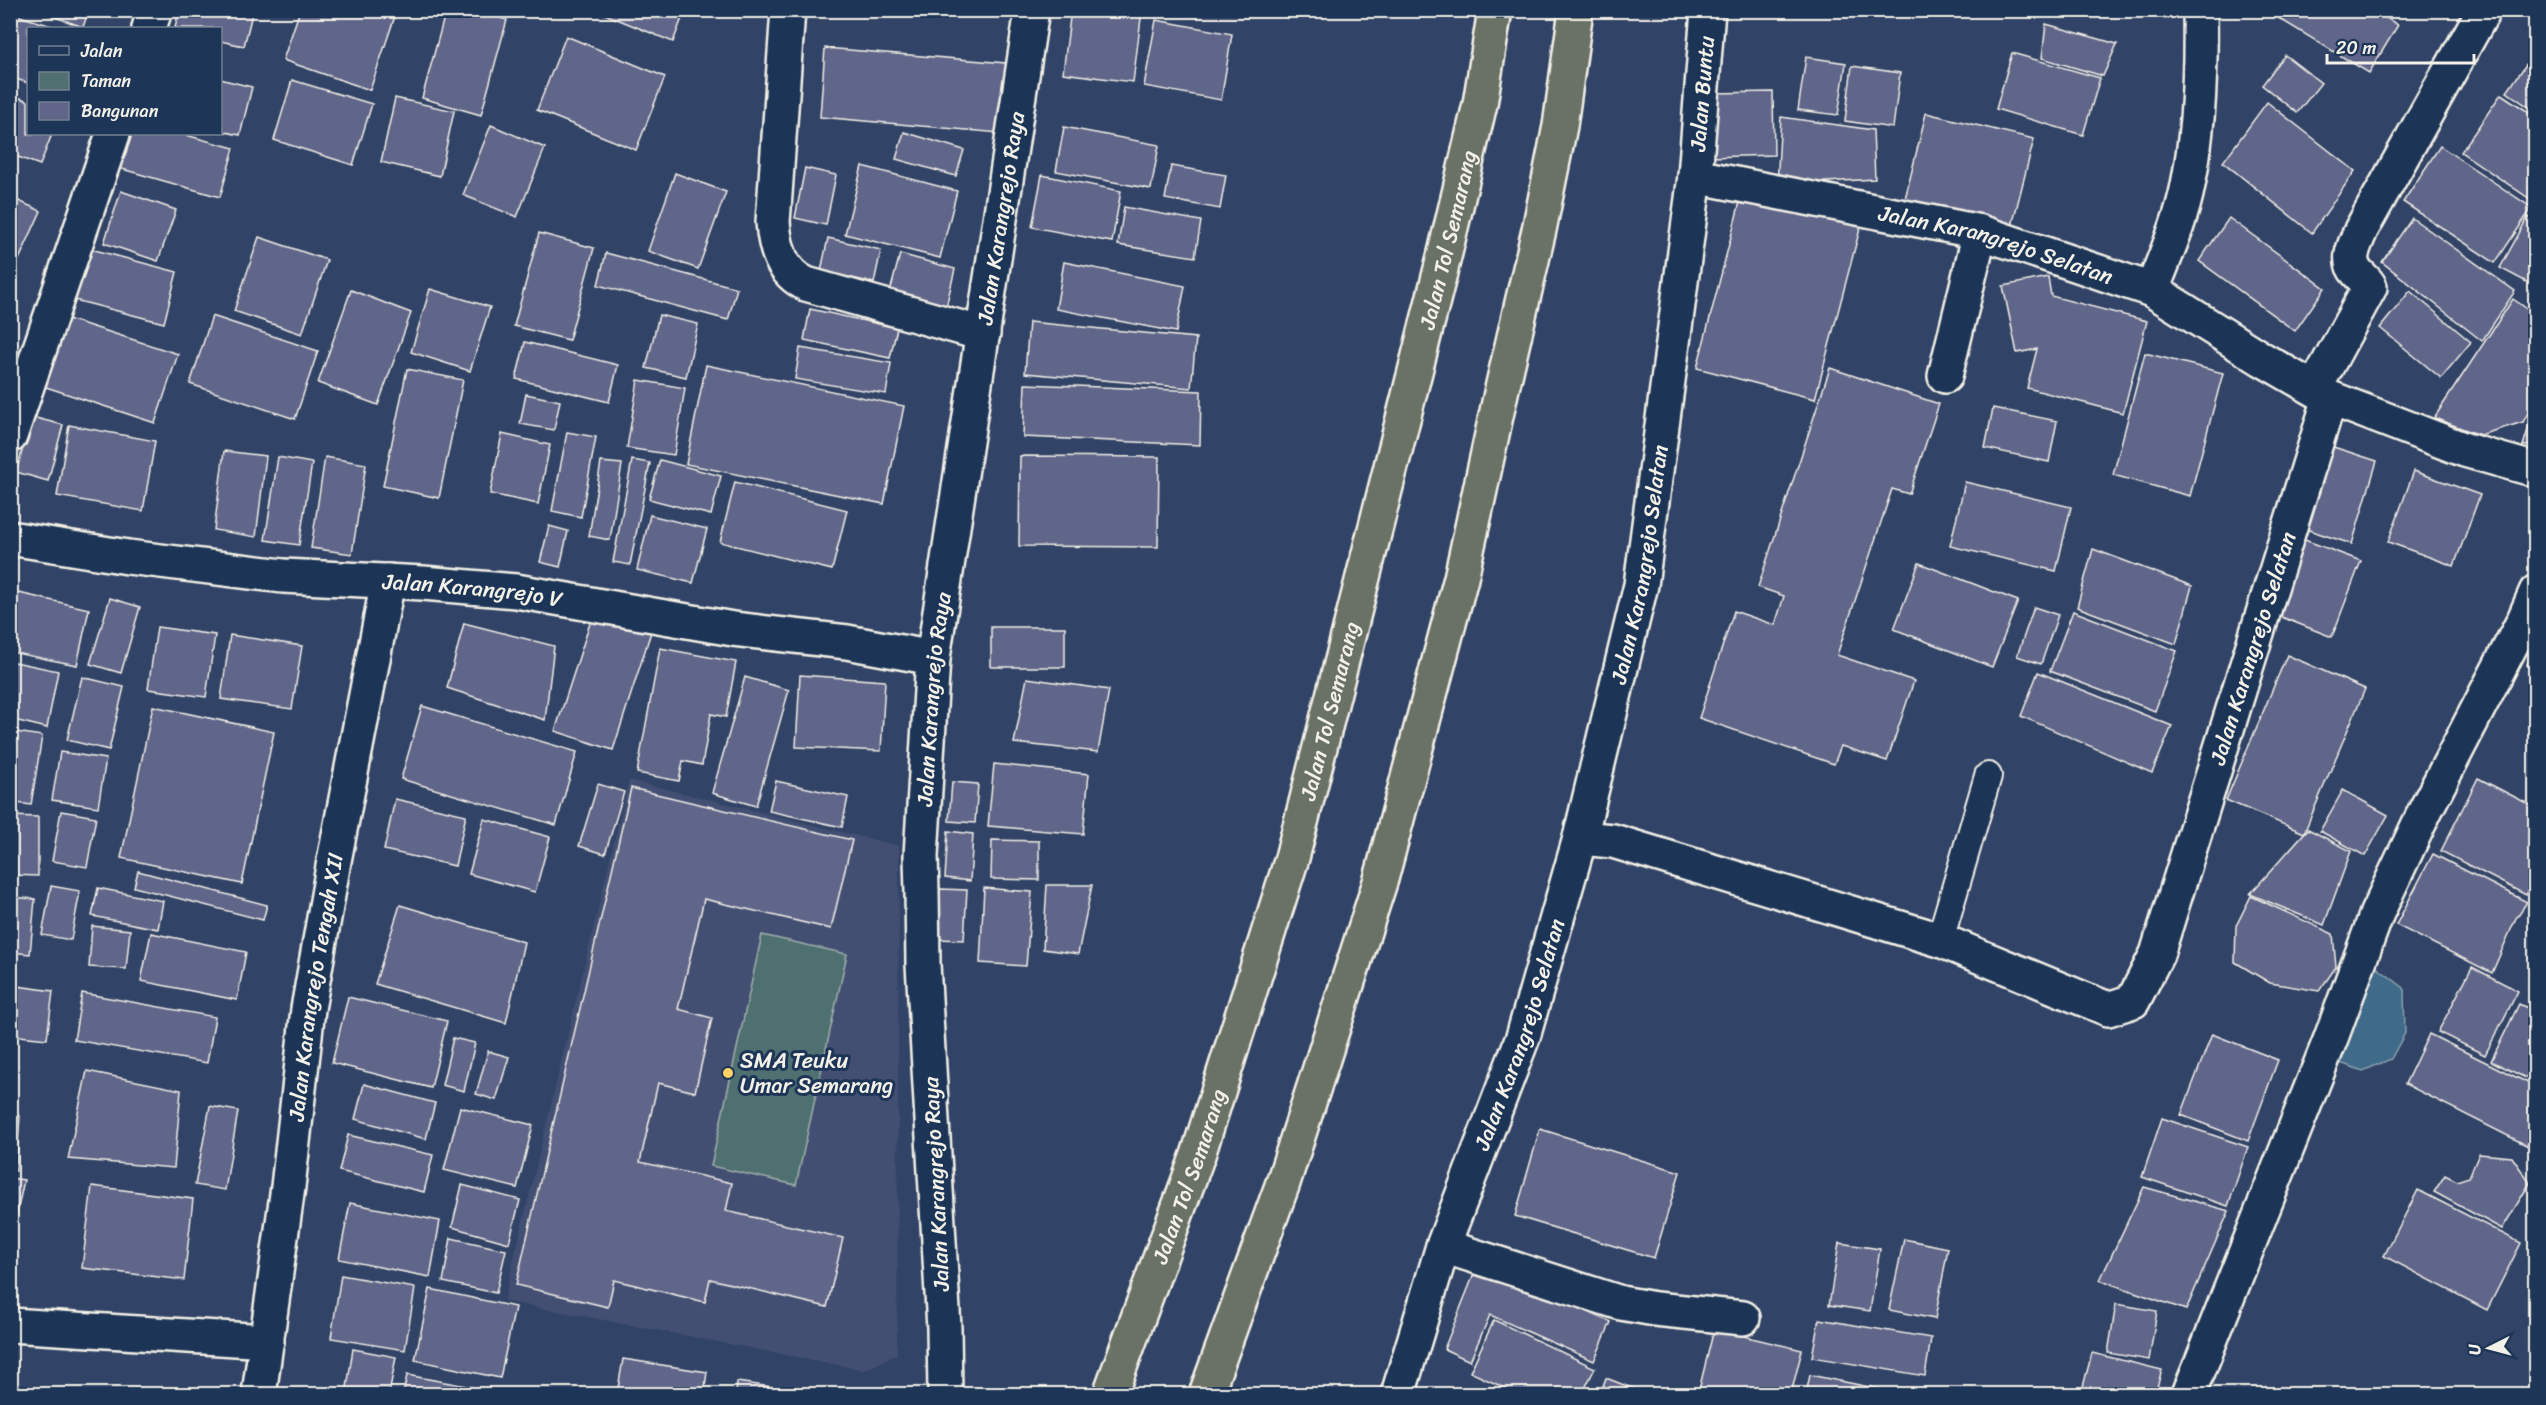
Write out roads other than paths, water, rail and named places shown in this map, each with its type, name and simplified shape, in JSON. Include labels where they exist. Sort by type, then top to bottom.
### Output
[{"type":"highway","name":"Jalan Tol Semarang","points":[[1110,1395],[1198,1155],[1292,858],[1445,253],[1480,104],[1495,10]]},
{"type":"highway","points":[[1206,1395],[1283,1183],[1384,867],[1461,578],[1539,230],[1560,126],[1576,10]]},
{"type":"street","points":[[149,27],[155,10]]},
{"type":"street","points":[[788,10],[773,222],[777,251],[785,268],[794,278],[806,284],[983,334]]},
{"type":"street","name":"Jalan Karangrejo Raya","points":[[945,1395],[944,1328],[921,892],[921,856],[933,658],[1032,10]]},
{"type":"street","name":"Jalan Buntu","points":[[1695,176],[1708,10]]},
{"type":"street","points":[[2151,290],[2177,226],[2188,185],[2196,119],[2200,10]]},
{"type":"street","name":"Jalan Karangrejo Selatan","points":[[1580,838],[1613,841],[1940,940],[2108,1009],[2133,1000],[2157,954],[2197,831],[2322,393],[2370,287],[2367,280],[2354,268],[2351,258],[2361,230],[2484,10]]},
{"type":"street","points":[[10,436],[113,135]]},
{"type":"street","name":"Jalan Karangrejo Selatan","points":[[1398,1395],[1443,1246],[1523,1037],[1580,838],[1641,585],[1695,176],[1980,232],[2151,290],[2262,359],[2322,393],[2465,450],[2535,470]]},
{"type":"street","points":[[1945,376],[1980,232]]},
{"type":"street","name":"Jalan Karangrejo V","points":[[10,538],[128,557],[283,576],[516,591],[733,629],[847,642],[933,658]]},
{"type":"street","name":"Jalan Karangrejo Tengah XII","points":[[259,1395],[288,1187],[308,1009],[388,581]]},
{"type":"street","points":[[2189,1395],[2331,1038],[2377,913],[2425,811],[2523,622],[2535,592]]},
{"type":"street","points":[[1443,1246],[1621,1303],[1655,1309],[1743,1318]]},
{"type":"street","points":[[10,1324],[267,1341]]},
{"type":"lane","points":[[1940,940],[1988,776]]},
{"type":"place","name":"SMA Teuku Umar Semarang","points":[[728,1073]]}]
